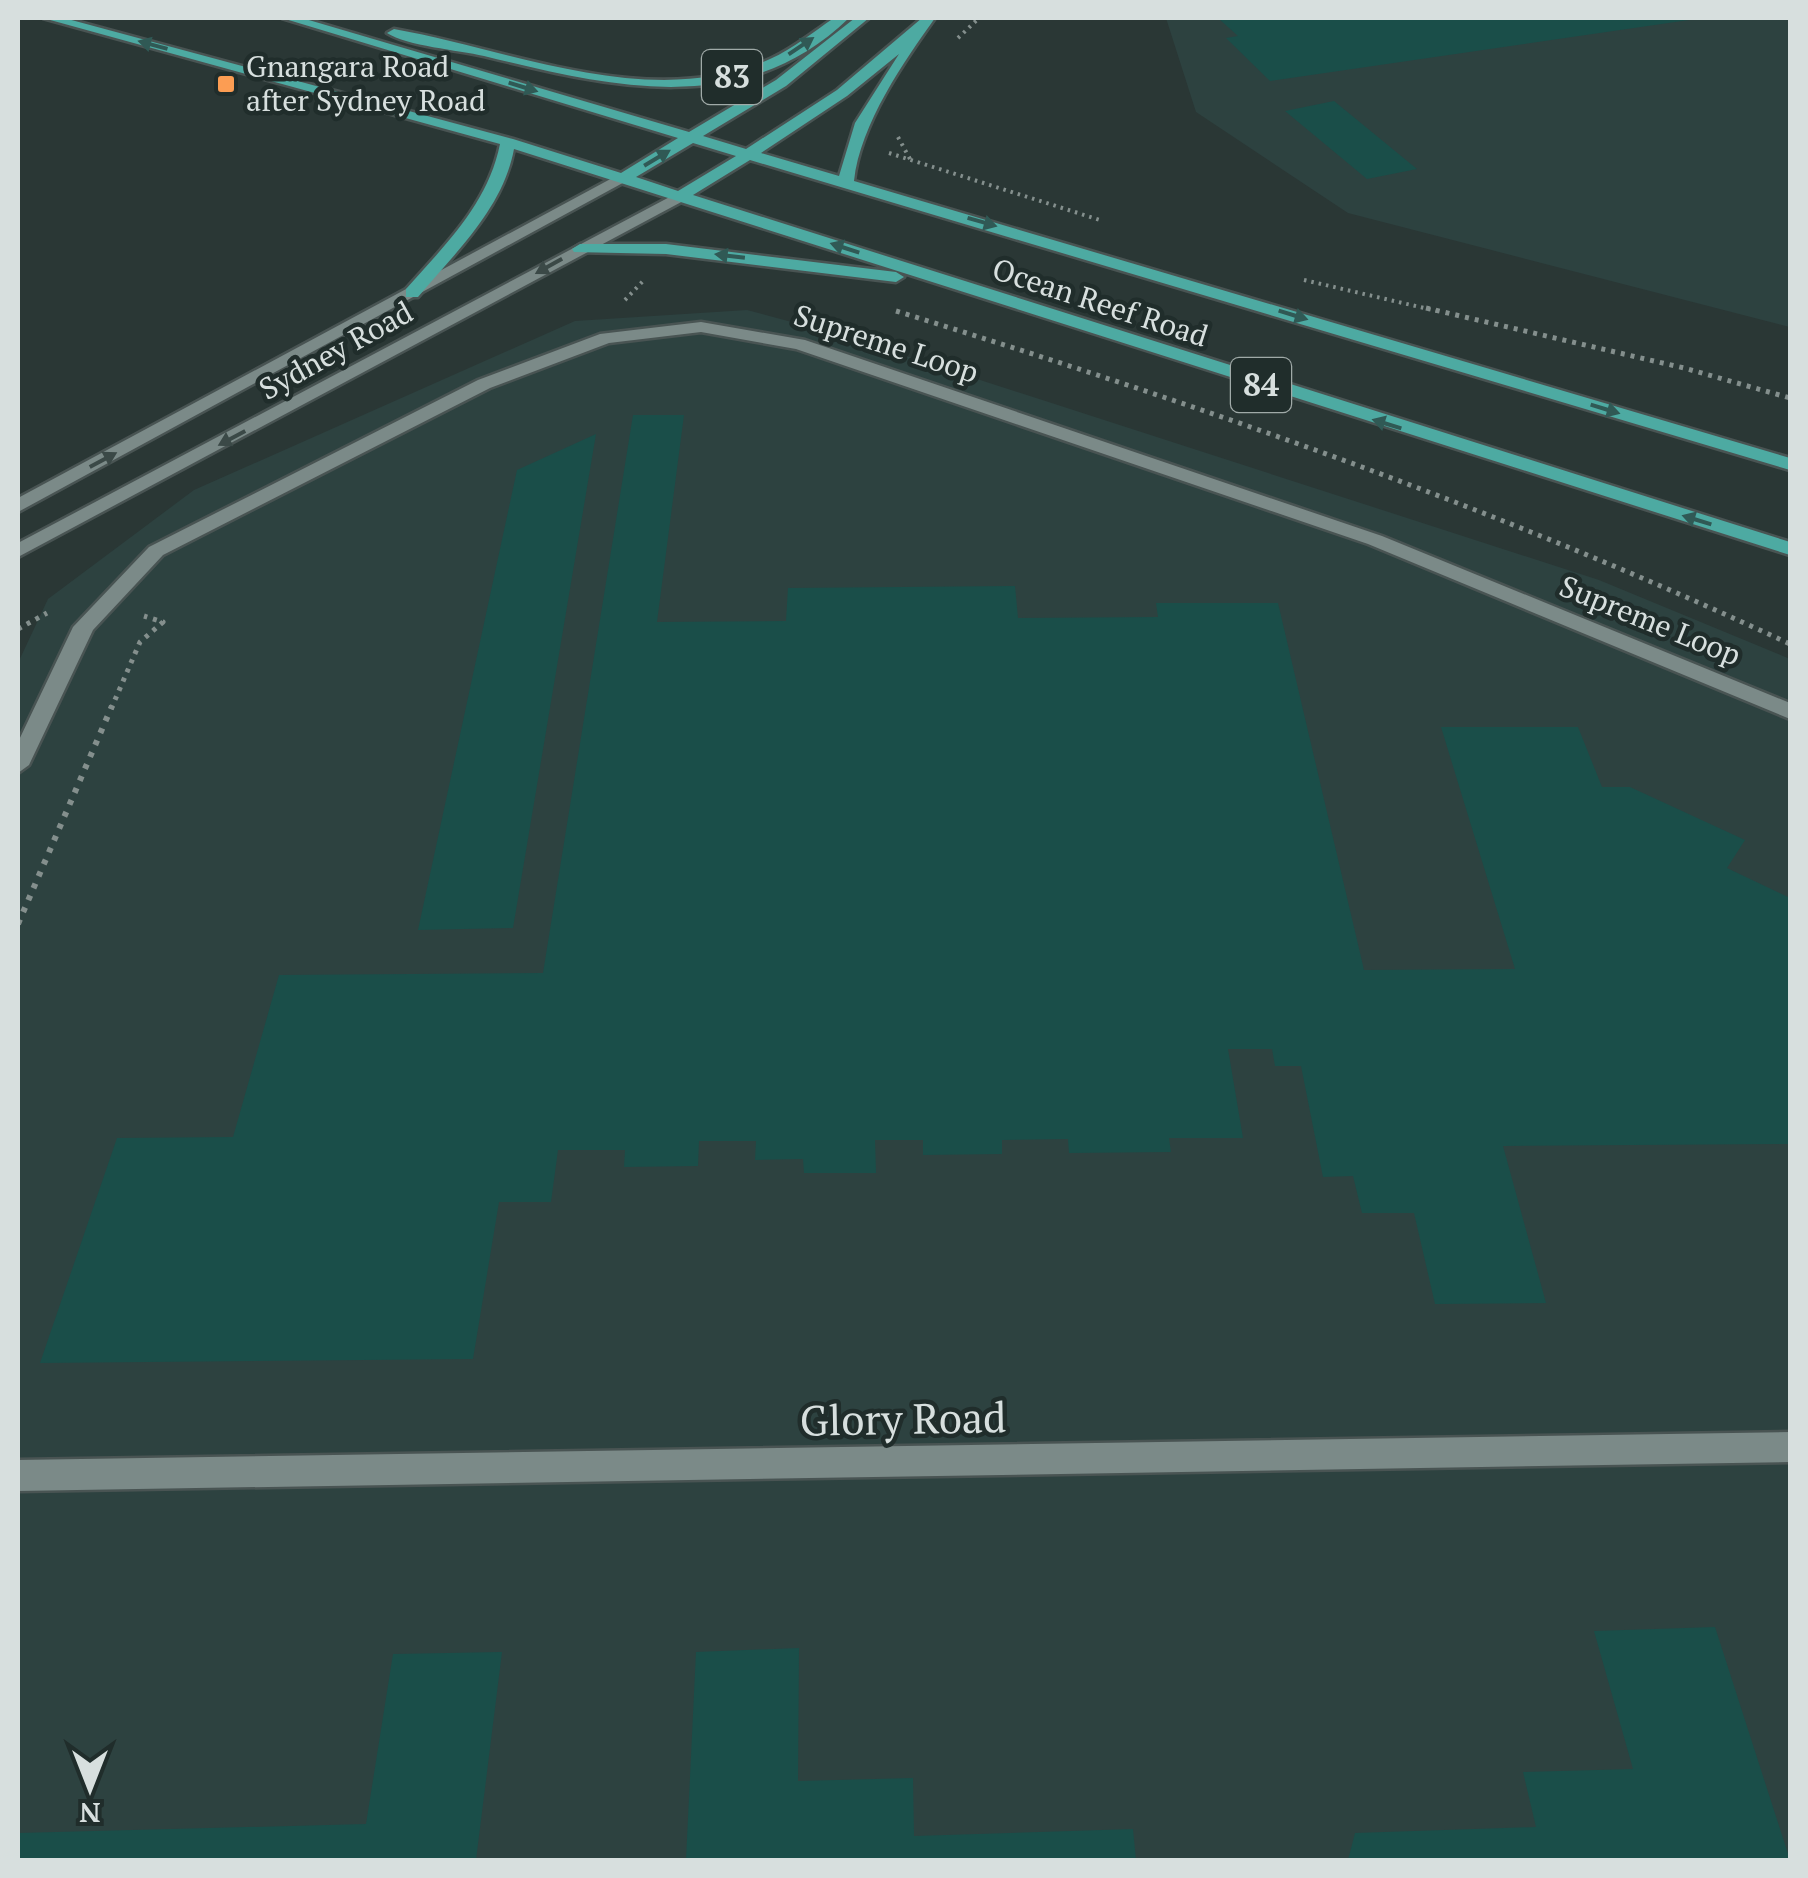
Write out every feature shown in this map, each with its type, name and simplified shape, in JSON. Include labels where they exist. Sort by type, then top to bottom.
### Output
[{"type":"main road","name":"Ocean Reef Road","points":[[50,18],[508,142],[1239,378],[1790,550]]},
{"type":"main road","name":"83","points":[[292,18],[408,35],[545,68],[678,85],[739,76],[775,63],[842,18]]},
{"type":"main road","name":"84","points":[[292,18],[692,138]]},
{"type":"main road","name":"83","points":[[692,138],[781,83],[864,18]]},
{"type":"main road","points":[[846,183],[850,146],[874,98],[900,69],[925,22]]},
{"type":"main road","name":"83","points":[[678,197],[749,154],[873,67],[925,22]]},
{"type":"main road","name":"Ocean Reef Road","points":[[692,138],[1790,464]]},
{"type":"main road","points":[[622,179],[692,138]]},
{"type":"main road","points":[[412,293],[496,186],[506,166],[508,142]]},
{"type":"main road","points":[[580,249],[666,249],[966,287]]},
{"type":"street","name":"Sydney Road","points":[[18,506],[622,179]]},
{"type":"street","name":"Sydney Road","points":[[18,551],[678,197]]},
{"type":"street","name":"Supreme Loop","points":[[18,765],[84,627],[156,551],[484,384],[606,338],[701,327],[799,344],[1376,540],[1790,711]]},
{"type":"street","name":"Glory Road","points":[[18,1476],[1790,1447]]},
{"type":"path","points":[[850,146],[886,152],[1033,195],[1113,224]]},
{"type":"path","points":[[620,303],[634,293],[666,249]]},
{"type":"path","points":[[1290,276],[1684,368],[1790,398]]},
{"type":"path","points":[[880,306],[1370,464],[1716,608],[1790,644]]},
{"type":"path","points":[[18,924],[140,642],[164,622],[105,605]]},
{"type":"shaded area","points":[[1166,18],[1790,18],[1790,327],[1348,213],[1196,112]]},
{"type":"shaded area","points":[[747,310],[847,337],[1599,580],[1790,659],[1790,1860],[18,1860],[18,663],[48,599],[194,490],[575,321]]},
{"type":"building","points":[[1218,18],[1689,20],[1270,81],[1226,38],[1238,36]]},
{"type":"building","points":[[1334,101],[1417,169],[1367,179],[1285,111]]},
{"type":"building","points":[[633,415],[684,415],[657,622],[786,621],[788,588],[1015,586],[1018,618],[1158,617],[1156,603],[1278,603],[1364,970],[1515,969],[1441,727],[1578,727],[1602,787],[1630,787],[1745,840],[1727,868],[1790,898],[1790,1144],[1503,1146],[1546,1303],[1435,1304],[1414,1213],[1362,1213],[1353,1176],[1323,1177],[1301,1066],[1275,1066],[1272,1049],[1228,1049],[1243,1138],[1169,1138],[1171,1152],[1069,1153],[1068,1139],[1002,1140],[1002,1154],[923,1155],[923,1140],[875,1140],[876,1173],[804,1173],[803,1159],[755,1160],[756,1141],[699,1141],[698,1166],[624,1167],[625,1150],[558,1150],[551,1202],[499,1202],[473,1359],[40,1363],[117,1138],[233,1137],[279,975],[543,973]]},
{"type":"building","points":[[596,434],[513,928],[418,930],[517,470]]},
{"type":"building","points":[[1715,1627],[1790,1860],[1348,1860],[1355,1833],[1536,1827],[1523,1772],[1633,1769],[1594,1631]]},
{"type":"building","points":[[799,1648],[798,1781],[913,1778],[914,1836],[1133,1829],[1136,1860],[686,1860],[696,1652]]},
{"type":"building","points":[[502,1652],[476,1860],[18,1860],[18,1833],[366,1824],[393,1654]]},
{"type":"place","name":"Gnangara Road after Sydney Road","points":[[226,84]]}]
